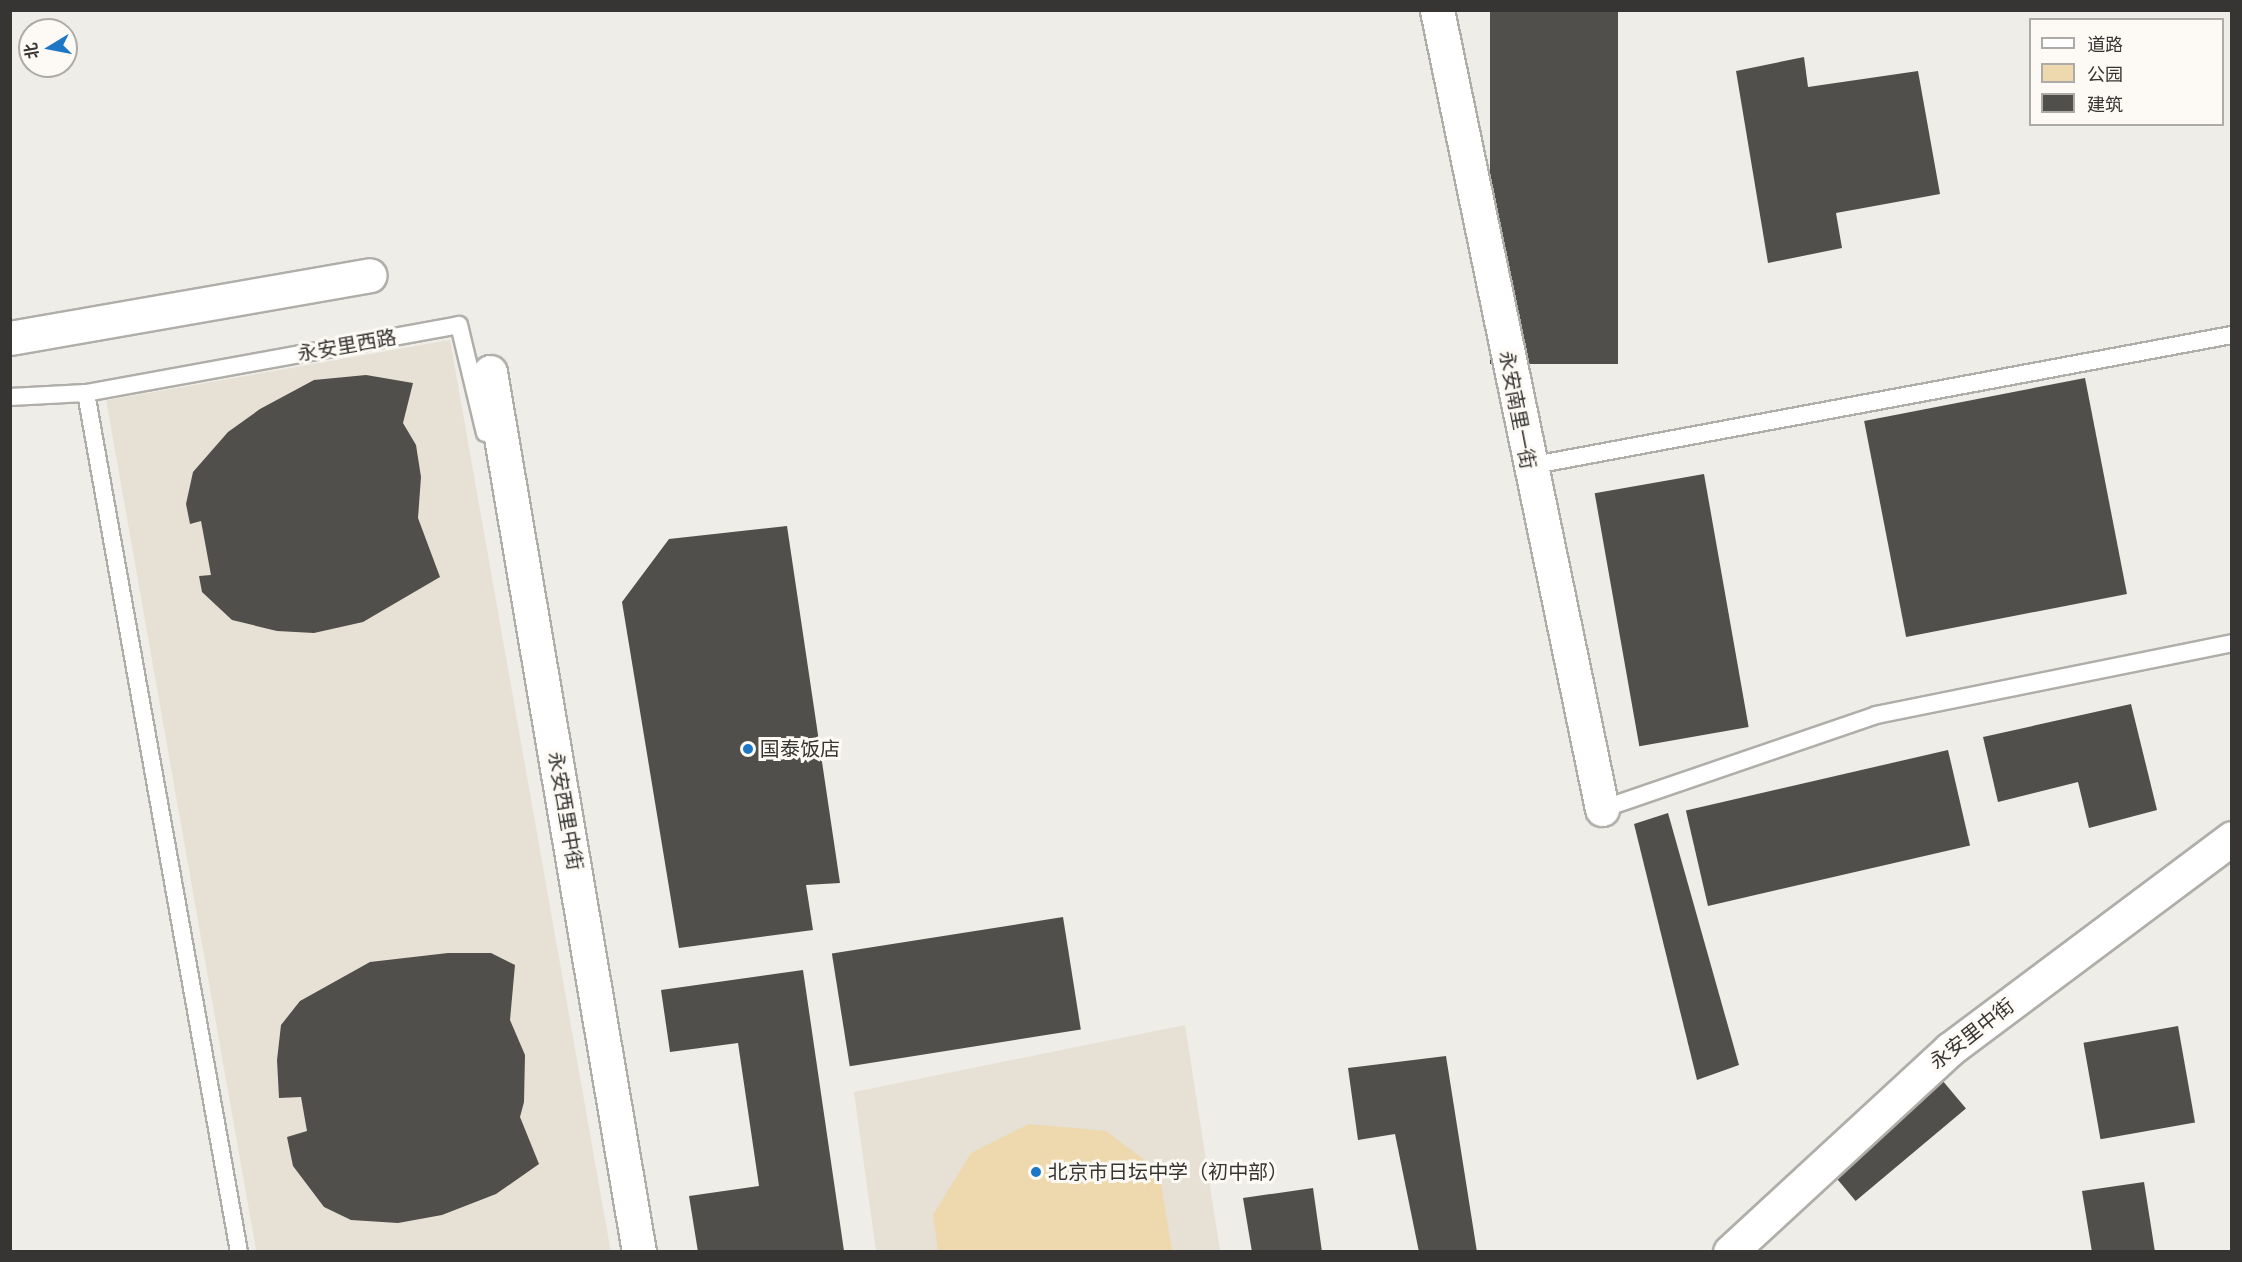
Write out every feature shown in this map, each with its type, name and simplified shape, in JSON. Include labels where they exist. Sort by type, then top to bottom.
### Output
[{"type":"street","name":"永安南里一街","points":[[1437,10],[1529,466],[1602,809]]},
{"type":"street","points":[[10,338],[370,275]]},
{"type":"street","name":"永安西里中街","points":[[490,372],[639,1251]]},
{"type":"street","name":"永安里中街","points":[[1730,1251],[1950,1049],[2232,838]]},
{"type":"lane","name":"永安里西路","points":[[10,397],[86,393],[459,325],[497,481],[520,544]]},
{"type":"lane","points":[[1529,466],[2232,335]]},
{"type":"lane","points":[[86,393],[238,1251]]},
{"type":"lane","points":[[1602,809],[1876,715],[2232,643]]},
{"type":"shaded area","points":[[450,340],[610,1250],[599,1252],[256,1252],[106,401]]},
{"type":"shaded area","name":"北京市日坛中学（初中部）","points":[[1185,1025],[1220,1251],[876,1251],[854,1092]]},
{"type":"green space","points":[[1029,1124],[1106,1131],[1159,1171],[1172,1251],[938,1251],[933,1215],[971,1153]]},
{"type":"building","points":[[1490,10],[1618,10],[1618,364],[1490,364]]},
{"type":"building","points":[[1804,57],[1808,87],[1918,71],[1940,194],[1836,213],[1842,248],[1768,263],[1736,71]]},
{"type":"building","points":[[366,375],[413,383],[403,423],[416,445],[421,477],[418,518],[440,577],[363,622],[314,633],[277,631],[232,620],[202,592],[199,576],[211,575],[201,521],[190,524],[186,504],[193,472],[228,432],[260,409],[314,380]]},
{"type":"building","points":[[2085,378],[2127,594],[1906,637],[1864,421]]},
{"type":"building","points":[[1704,474],[1749,727],[1639,746],[1595,493]]},
{"type":"building","points":[[787,526],[840,883],[806,885],[813,930],[679,948],[622,602],[669,539]]},
{"type":"building","points":[[2131,704],[2157,810],[2089,828],[2078,782],[1998,802],[1983,737]]},
{"type":"building","points":[[1948,750],[1970,845],[1708,906],[1686,811]]},
{"type":"building","points":[[1668,813],[1739,1065],[1697,1080],[1634,824]]},
{"type":"building","points":[[1063,917],[1081,1030],[850,1066],[832,954]]},
{"type":"building","points":[[448,953],[491,953],[515,965],[510,1020],[525,1055],[524,1102],[520,1117],[539,1164],[496,1194],[442,1215],[398,1223],[351,1220],[324,1207],[293,1166],[287,1137],[307,1131],[301,1097],[279,1098],[277,1060],[281,1025],[300,1001],[370,962]]},
{"type":"building","points":[[803,970],[844,1251],[698,1252],[689,1196],[759,1186],[738,1043],[670,1052],[661,990]]},
{"type":"building","points":[[2178,1026],[2195,1123],[2100,1139],[2083,1043]]},
{"type":"building","points":[[1446,1056],[1477,1252],[1419,1252],[1395,1134],[1358,1140],[1348,1068]]},
{"type":"building","points":[[1937,1074],[1966,1108],[1856,1201],[1827,1167]]},
{"type":"building","points":[[2144,1182],[2155,1252],[2092,1252],[2082,1191]]},
{"type":"building","points":[[1313,1188],[1322,1252],[1252,1252],[1243,1198]]},
{"type":"place","name":"国泰饭店","points":[[748,749]]},
{"type":"place","name":"北京市日坛中学（初中部）","points":[[1036,1172]]}]
